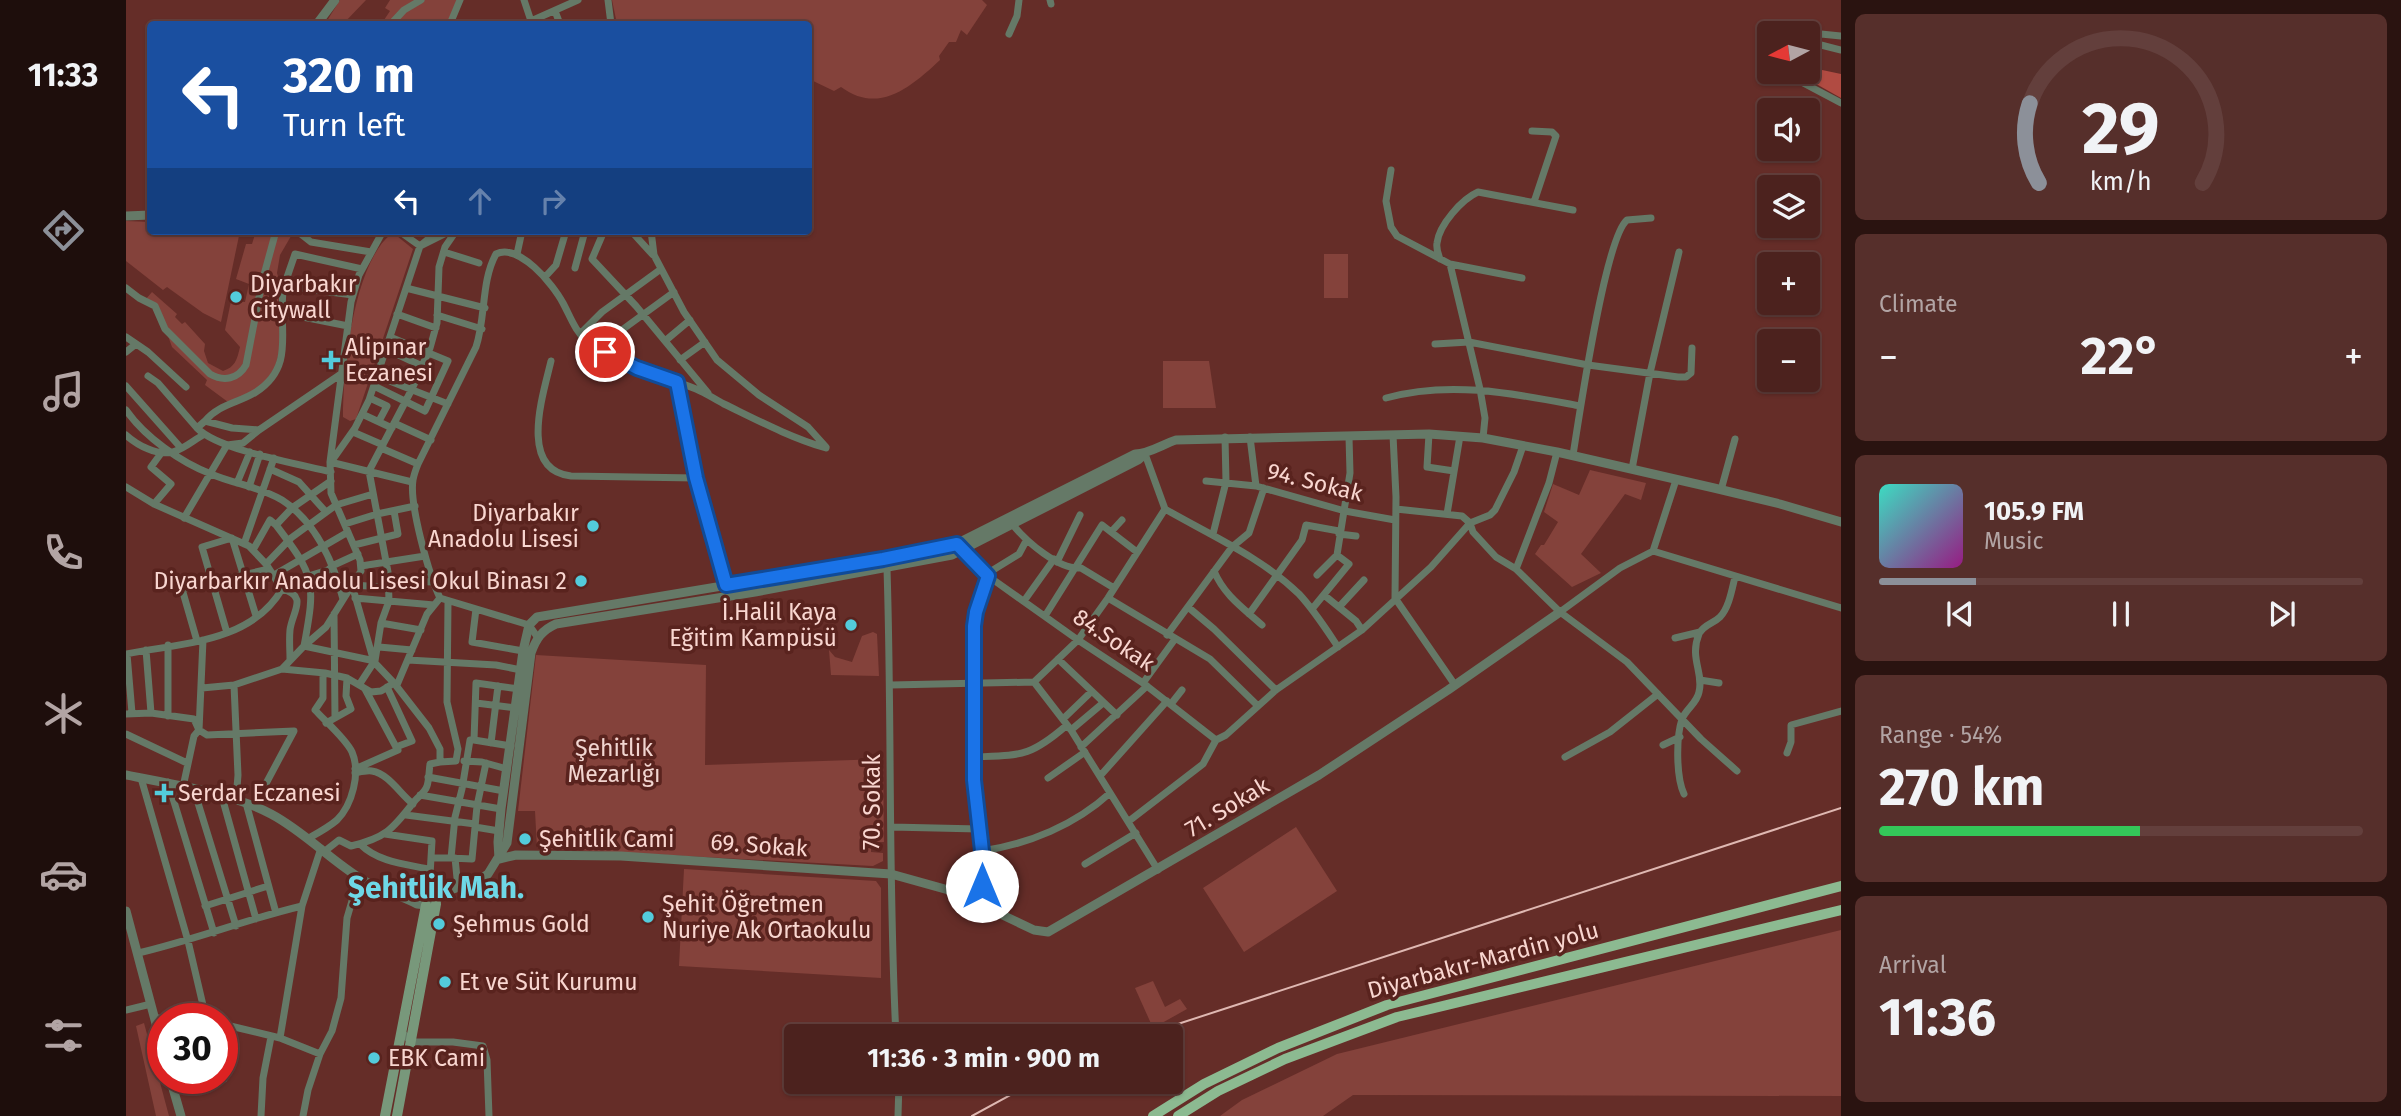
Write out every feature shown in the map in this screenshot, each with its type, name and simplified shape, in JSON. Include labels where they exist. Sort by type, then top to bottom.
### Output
[{"type":"highway","name":"Diyarbakır-Mardin yolu","points":[[1153,1116],[1204,1084],[1278,1048],[1387,1005],[1841,886]]},
{"type":"highway","name":"Diyarbakır-Mardin yolu","points":[[1178,1116],[1218,1091],[1285,1059],[1397,1017],[1841,910]]},
{"type":"main road","points":[[386,1116],[431,898]]},
{"type":"main road","points":[[397,1116],[411,1042],[431,898]]},
{"type":"street","points":[[319,21],[335,0]]},
{"type":"street","points":[[394,21],[404,10],[421,0]]},
{"type":"street","points":[[451,21],[460,0]]},
{"type":"street","points":[[524,0],[531,21]]},
{"type":"street","points":[[536,21],[578,0]]},
{"type":"street","points":[[608,0],[611,21]]},
{"type":"street","points":[[1009,34],[1017,16],[1019,0]]},
{"type":"street","points":[[555,11],[559,21]]},
{"type":"street","points":[[1820,34],[1841,37]]},
{"type":"street","points":[[1820,45],[1841,50]]},
{"type":"street","points":[[1805,84],[1841,103]]},
{"type":"street","points":[[1532,131],[1552,132],[1556,136],[1534,202]]},
{"type":"street","points":[[1391,170],[1385,201],[1396,236],[1450,264],[1522,278]]},
{"type":"street","points":[[1441,260],[1437,240],[1444,224],[1473,194],[1483,191],[1573,210]]},
{"type":"street","points":[[126,216],[147,215]]},
{"type":"street","points":[[1573,455],[1607,270],[1620,227],[1627,220],[1651,218]]},
{"type":"street","points":[[126,288],[139,299],[155,306],[165,330],[210,374],[218,379],[232,378],[243,371],[246,365],[262,282],[275,235]]},
{"type":"street","points":[[302,235],[311,242],[372,252]]},
{"type":"street","points":[[282,669],[326,627],[361,571],[358,554],[331,493],[330,462],[353,295],[362,269],[381,235]]},
{"type":"street","points":[[405,235],[421,246]]},
{"type":"street","points":[[330,462],[353,432],[370,398],[421,246],[433,235]]},
{"type":"street","points":[[421,246],[442,235]]},
{"type":"street","points":[[362,687],[379,647],[381,623],[388,601],[386,561],[369,471],[428,354],[438,316],[439,267],[454,235]]},
{"type":"street","points":[[517,254],[521,235]]},
{"type":"street","points":[[545,277],[556,265],[564,235]]},
{"type":"street","points":[[575,268],[584,235]]},
{"type":"street","points":[[602,235],[592,259],[713,398]]},
{"type":"street","points":[[202,688],[234,685],[282,669],[347,678],[372,692],[393,685],[437,601],[425,556],[412,482],[418,464],[476,347],[482,329],[486,284],[496,254],[509,251],[517,254],[545,277],[563,302],[572,324],[590,344],[637,368],[677,382],[827,448],[808,428],[759,395],[717,360],[690,320],[654,255],[635,235]]},
{"type":"street","points":[[652,235],[654,255]]},
{"type":"street","points":[[444,252],[479,263]]},
{"type":"street","points":[[1632,469],[1650,373],[1679,252]]},
{"type":"street","points":[[197,428],[212,412],[256,393],[279,366],[284,349],[281,298],[295,254],[362,269]]},
{"type":"street","points":[[1450,264],[1480,389],[1485,418],[1483,438]]},
{"type":"street","points":[[580,334],[602,312],[662,269]]},
{"type":"street","points":[[284,286],[353,295]]},
{"type":"street","points":[[406,288],[485,308]]},
{"type":"street","points":[[605,352],[615,335],[674,292]]},
{"type":"street","points":[[283,313],[348,326]]},
{"type":"street","points":[[397,314],[436,328]]},
{"type":"street","points":[[438,316],[482,329]]},
{"type":"street","points":[[665,341],[690,320]]},
{"type":"street","points":[[126,337],[186,387]]},
{"type":"street","points":[[374,386],[425,411],[448,361],[390,337]]},
{"type":"street","points":[[680,360],[705,342]]},
{"type":"street","points":[[1435,344],[1469,342],[1588,365],[1686,377],[1691,373],[1692,348]]},
{"type":"street","points":[[126,352],[136,344]]},
{"type":"street","points":[[386,349],[422,366]]},
{"type":"street","points":[[551,361],[539,411],[539,430],[545,463],[552,471],[571,476],[696,478]]},
{"type":"street","points":[[227,445],[243,443],[259,429],[341,374]]},
{"type":"street","points":[[148,376],[158,383],[204,435],[227,445],[331,477]]},
{"type":"street","points":[[377,376],[448,404]]},
{"type":"street","points":[[677,382],[696,478],[726,585]]},
{"type":"street","points":[[126,386],[181,448]]},
{"type":"street","points":[[1386,398],[1419,391],[1480,389],[1580,407]]},
{"type":"street","points":[[370,398],[387,406],[379,421]]},
{"type":"street","points":[[126,410],[136,424],[172,452],[210,474],[281,499],[309,524],[323,546],[334,565],[343,599]]},
{"type":"street","points":[[362,414],[431,440]]},
{"type":"street","points":[[205,421],[232,428],[259,429]]},
{"type":"street","points":[[353,432],[418,464]]},
{"type":"street","points":[[1429,434],[1427,467],[1454,471]]},
{"type":"street","points":[[126,775],[168,782],[250,804],[309,838],[362,879],[403,897],[431,898],[488,874],[507,843],[531,653],[545,629],[556,624],[923,562],[1013,526],[1138,460],[1157,446],[1176,440],[1429,434],[1483,438],[1573,455],[1780,504],[1841,522]]},
{"type":"street","points":[[126,435],[137,445],[172,452],[204,435]]},
{"type":"street","points":[[1393,435],[1395,598],[1455,685]]},
{"type":"street","points":[[1447,514],[1460,436]]},
{"type":"street","points":[[1213,534],[1226,482],[1225,437]]},
{"type":"street","points":[[1048,778],[1083,750],[1145,684],[1188,607],[1232,547],[1249,533],[1260,487],[1250,437]]},
{"type":"street","points":[[1317,575],[1337,555],[1350,473],[1349,437]]},
{"type":"street","points":[[1721,490],[1735,439]]},
{"type":"street","points":[[184,518],[227,445]]},
{"type":"street","points":[[1129,821],[1203,764],[1216,740],[1276,690],[1362,629],[1432,567],[1470,523],[1495,510],[1514,472],[1523,446]]},
{"type":"street","points":[[154,504],[171,484],[150,467],[162,452]]},
{"type":"street","points":[[237,482],[250,452]]},
{"type":"street","points":[[1516,569],[1549,483],[1557,452]]},
{"type":"street","points":[[249,487],[260,454]]},
{"type":"street","points":[[499,859],[499,831],[523,651],[529,625],[537,617],[960,547],[1135,454],[1144,454]]},
{"type":"street","points":[[1144,454],[1165,509],[1213,534],[1277,576],[1312,609],[1338,647]]},
{"type":"street","points":[[244,544],[274,458]]},
{"type":"street","points":[[330,462],[412,482]]},
{"type":"street","points":[[270,469],[299,482],[326,512]]},
{"type":"street","points":[[253,550],[273,522],[331,477]]},
{"type":"street","points":[[1560,612],[1620,568],[1653,551],[1676,480]]},
{"type":"street","name":"94. Sokak","points":[[1206,481],[1260,487],[1345,511],[1395,520]]},
{"type":"street","points":[[126,487],[154,504],[253,550],[281,587],[296,596],[298,605],[290,628],[290,660]]},
{"type":"street","points":[[270,569],[288,541],[309,524],[336,505],[373,494]]},
{"type":"street","points":[[183,787],[194,736],[199,730],[202,688],[200,640],[182,589],[302,559],[346,528],[377,514],[415,506]]},
{"type":"street","points":[[891,685],[1034,682],[1078,640],[1165,509]]},
{"type":"street","points":[[1396,509],[1462,516],[1496,557],[1516,569],[1560,612],[1627,662],[1737,771]]},
{"type":"street","points":[[354,545],[398,534],[394,511]]},
{"type":"street","points":[[254,512],[273,522],[302,559],[310,576],[312,598],[304,646]]},
{"type":"street","points":[[1024,601],[1056,560],[1080,515]]},
{"type":"street","points":[[1111,532],[1122,520]]},
{"type":"street","points":[[1045,616],[1102,525],[1137,552]]},
{"type":"street","points":[[1249,614],[1302,540],[1306,525],[1356,536]]},
{"type":"street","points":[[1013,526],[1026,541],[1056,560],[1081,568],[1115,588]]},
{"type":"street","points":[[232,538],[256,616]]},
{"type":"street","points":[[227,633],[202,547],[232,538]]},
{"type":"street","points":[[978,902],[982,886],[982,851],[974,757],[976,612],[988,576],[1019,554],[1026,541]]},
{"type":"street","name":"84.Sokak","points":[[960,547],[988,576],[1145,684],[1216,740]]},
{"type":"street","points":[[1653,551],[1841,608]]},
{"type":"street","points":[[276,913],[250,804],[294,731],[207,735],[199,730],[194,719],[129,713],[126,654],[237,630],[266,608],[281,587],[328,570],[358,554]]},
{"type":"street","points":[[1312,609],[1349,564],[1337,555]]},
{"type":"street","points":[[360,566],[425,556]]},
{"type":"street","name":"70. Sokak","points":[[887,569],[896,1024]]},
{"type":"street","points":[[1214,571],[1219,584],[1230,598],[1262,625]]},
{"type":"street","points":[[1684,794],[1678,774],[1680,737],[1682,718],[1695,703],[1699,692],[1700,680],[1695,653],[1704,626],[1719,618],[1724,611],[1735,577]]},
{"type":"street","points":[[1339,607],[1364,580]]},
{"type":"street","points":[[352,585],[388,586],[408,581],[433,582]]},
{"type":"street","points":[[352,585],[374,661],[429,728],[440,749],[440,762]]},
{"type":"street","points":[[1324,595],[1362,629]]},
{"type":"street","points":[[355,598],[449,602],[529,625],[538,638]]},
{"type":"street","points":[[1108,598],[1210,659],[1258,706]]},
{"type":"street","points":[[449,602],[447,702],[458,749],[456,761]]},
{"type":"street","points":[[1188,607],[1276,690]]},
{"type":"street","points":[[476,609],[472,642],[523,651]]},
{"type":"street","name":"71. Sokak","points":[[891,873],[952,891],[1034,930],[1048,932],[1319,775],[1560,612]]},
{"type":"street","points":[[334,614],[335,718]]},
{"type":"street","points":[[381,623],[421,630]]},
{"type":"street","points":[[290,628],[307,628]]},
{"type":"street","points":[[1675,638],[1700,632]]},
{"type":"street","points":[[168,645],[168,716]]},
{"type":"street","points":[[304,646],[374,661]]},
{"type":"street","points":[[379,647],[412,650]]},
{"type":"street","points":[[146,650],[150,713]]},
{"type":"street","points":[[1306,658],[1310,667]]},
{"type":"street","points":[[1058,659],[1117,715]]},
{"type":"street","points":[[408,660],[496,665],[521,670]]},
{"type":"street","points":[[309,838],[336,821],[347,807],[354,787],[352,752],[315,710],[323,698],[323,673]]},
{"type":"street","points":[[326,723],[351,709],[346,696],[347,678]]},
{"type":"street","points":[[1700,680],[1719,682]]},
{"type":"street","points":[[1034,682],[1067,724],[1158,870]]},
{"type":"street","points":[[474,740],[476,683],[519,689]]},
{"type":"street","points":[[234,685],[237,735],[236,800]]},
{"type":"street","points":[[393,685],[412,741],[396,747]]},
{"type":"street","points":[[492,743],[498,686]]},
{"type":"street","points":[[355,771],[398,750],[362,687]]},
{"type":"street","points":[[1100,776],[1182,690]]},
{"type":"street","points":[[1067,724],[1091,692]]},
{"type":"street","points":[[1565,757],[1610,732],[1658,694]]},
{"type":"street","points":[[475,703],[516,708]]},
{"type":"street","points":[[974,757],[1023,754],[1042,746],[1067,724],[1103,703]]},
{"type":"street","points":[[1787,753],[1791,742],[1791,725],[1841,711]]},
{"type":"street","points":[[126,734],[187,763]]},
{"type":"street","points":[[1663,745],[1680,737]]},
{"type":"street","points":[[458,888],[453,858],[454,821],[468,761],[470,740],[511,746]]},
{"type":"street","points":[[280,1038],[302,906],[323,849],[339,839],[351,846],[385,834],[406,815],[427,789],[430,764],[468,761],[507,769]]},
{"type":"street","points":[[431,858],[472,859],[477,806],[486,763]]},
{"type":"street","points":[[355,771],[373,771],[395,785],[402,796],[413,803]]},
{"type":"street","points":[[428,777],[504,791]]},
{"type":"street","points":[[141,778],[188,941],[202,1003]]},
{"type":"street","points":[[168,782],[214,933]]},
{"type":"street","points":[[194,790],[236,926]]},
{"type":"street","points":[[982,851],[1033,840],[1067,822],[1111,793]]},
{"type":"street","points":[[421,795],[502,809]]},
{"type":"street","points":[[222,797],[256,919]]},
{"type":"street","points":[[406,815],[454,821],[499,831]]},
{"type":"street","points":[[891,827],[979,829]]},
{"type":"street","points":[[1085,864],[1136,833]]},
{"type":"street","points":[[385,834],[432,841],[429,870],[431,898]]},
{"type":"street","points":[[360,844],[370,854],[429,870]]},
{"type":"street","name":"69. Sokak","points":[[499,859],[516,855],[621,856],[891,873]]},
{"type":"street","points":[[303,1116],[308,1090],[320,1054],[332,1031],[341,998],[346,918],[362,879]]},
{"type":"street","points":[[205,906],[268,886]]},
{"type":"street","points":[[138,953],[188,941],[302,906]]},
{"type":"street","points":[[126,911],[151,1003]]},
{"type":"street","points":[[126,1010],[147,1005]]},
{"type":"street","points":[[238,1028],[280,1038],[320,1054]]},
{"type":"street","points":[[402,1031],[411,1042],[453,1042],[484,1046],[489,1116]]},
{"type":"street","points":[[261,1116],[263,1078],[271,1037]]},
{"type":"street","points":[[174,1094],[181,1116]]},
{"type":"street","points":[[898,1116],[899,1094]]},
{"type":"green space","points":[[340,0],[366,0],[346,21],[327,21]]},
{"type":"green space","points":[[390,0],[457,0],[448,21],[383,21],[390,11],[385,8]]},
{"type":"green space","points":[[612,0],[982,0],[987,5],[967,35],[961,30],[956,42],[949,42],[939,56],[940,60],[918,80],[881,98],[855,95],[841,87],[834,91],[812,80],[812,21],[616,21]]},
{"type":"green space","points":[[126,221],[147,222],[147,235],[239,235],[221,322],[203,313],[167,287],[163,290],[126,261]]},
{"type":"green space","points":[[255,235],[292,235],[280,255],[277,273],[281,287],[278,302],[281,344],[275,368],[264,383],[250,393],[228,402],[205,385],[207,380],[172,347],[162,319],[146,299],[152,292],[177,314],[175,317],[182,324],[185,322],[205,344],[208,363],[223,371],[233,365],[240,347],[225,330],[231,301],[245,302],[249,284],[236,279],[246,244],[252,244]]},
{"type":"green space","points":[[390,235],[394,235],[413,249],[356,419],[350,421],[343,417],[348,347],[359,293],[367,269],[378,249]]},
{"type":"green space","points":[[1324,254],[1348,254],[1348,298],[1324,298]]},
{"type":"green space","points":[[1163,361],[1209,361],[1216,408],[1163,408]]},
{"type":"green space","points":[[1590,470],[1646,483],[1641,500],[1625,494],[1581,554],[1601,573],[1572,587],[1535,554],[1558,522],[1544,512],[1553,484],[1579,495]]},
{"type":"green space","points":[[873,632],[877,634],[879,676],[831,675],[829,650],[835,657],[852,662],[862,636]]},
{"type":"green space","name":"Şehitlik Mezarlığı","points":[[536,655],[706,665],[705,765],[883,759],[884,842],[871,842],[871,852],[883,853],[883,861],[873,866],[537,848],[535,811],[518,811]]},
{"type":"green space","points":[[1296,827],[1337,891],[1244,952],[1203,888]]},
{"type":"green space","points":[[684,869],[876,881],[881,888],[881,978],[679,966]]},
{"type":"green space","points":[[1841,930],[1841,1096],[1353,1095],[1323,1116],[1220,1116],[1242,1100],[1337,1054]]},
{"type":"green space","points":[[1153,981],[1165,1007],[1180,999],[1187,1009],[1160,1024],[1151,1024],[1135,988]]},
{"type":"green space","points":[[144,1023],[147,1034],[147,1076],[136,1026]]},
{"type":"green space","points":[[151,1094],[163,1094],[169,1116],[156,1116]]},
{"type":"shaded area","points":[[1820,70],[1841,74],[1841,98],[1816,84],[1820,84]]},
{"type":"railway","points":[[1178,1024],[1841,808]]},
{"type":"railway","points":[[972,1116],[1012,1094]]},
{"type":"place","name":"Diyarbakır Citywall","points":[[236,297]]},
{"type":"place","name":"Alipınar Eczanesi","points":[[331,360]]},
{"type":"place","name":"Diyarbakır Anadolu Lisesi","points":[[593,526]]},
{"type":"place","name":"Diyarbarkır Anadolu Lisesi Okul Binası 2","points":[[581,581]]},
{"type":"place","name":"İ.Halil Kaya Eğitim Kampüsü","points":[[851,625]]},
{"type":"place","name":"Serdar Eczanesi","points":[[164,793]]},
{"type":"place","name":"Şehitlik Cami","points":[[525,839]]},
{"type":"place","name":"Şehit Öğretmen Nuriye Ak Ortaokulu","points":[[648,917]]},
{"type":"place","name":"Şehmus Gold","points":[[439,924]]},
{"type":"place","name":"Et ve Süt Kurumu","points":[[445,982]]},
{"type":"place","name":"EBK Cami","points":[[374,1058]]},
{"type":"district","name":"Şehitlik Mah.","points":[[436,888]]},
{"type":"route","points":[[605,352],[637,368],[677,382],[696,478],[726,585],[957,544],[988,576],[974,626],[974,780],[982,851],[982,886]]}]
